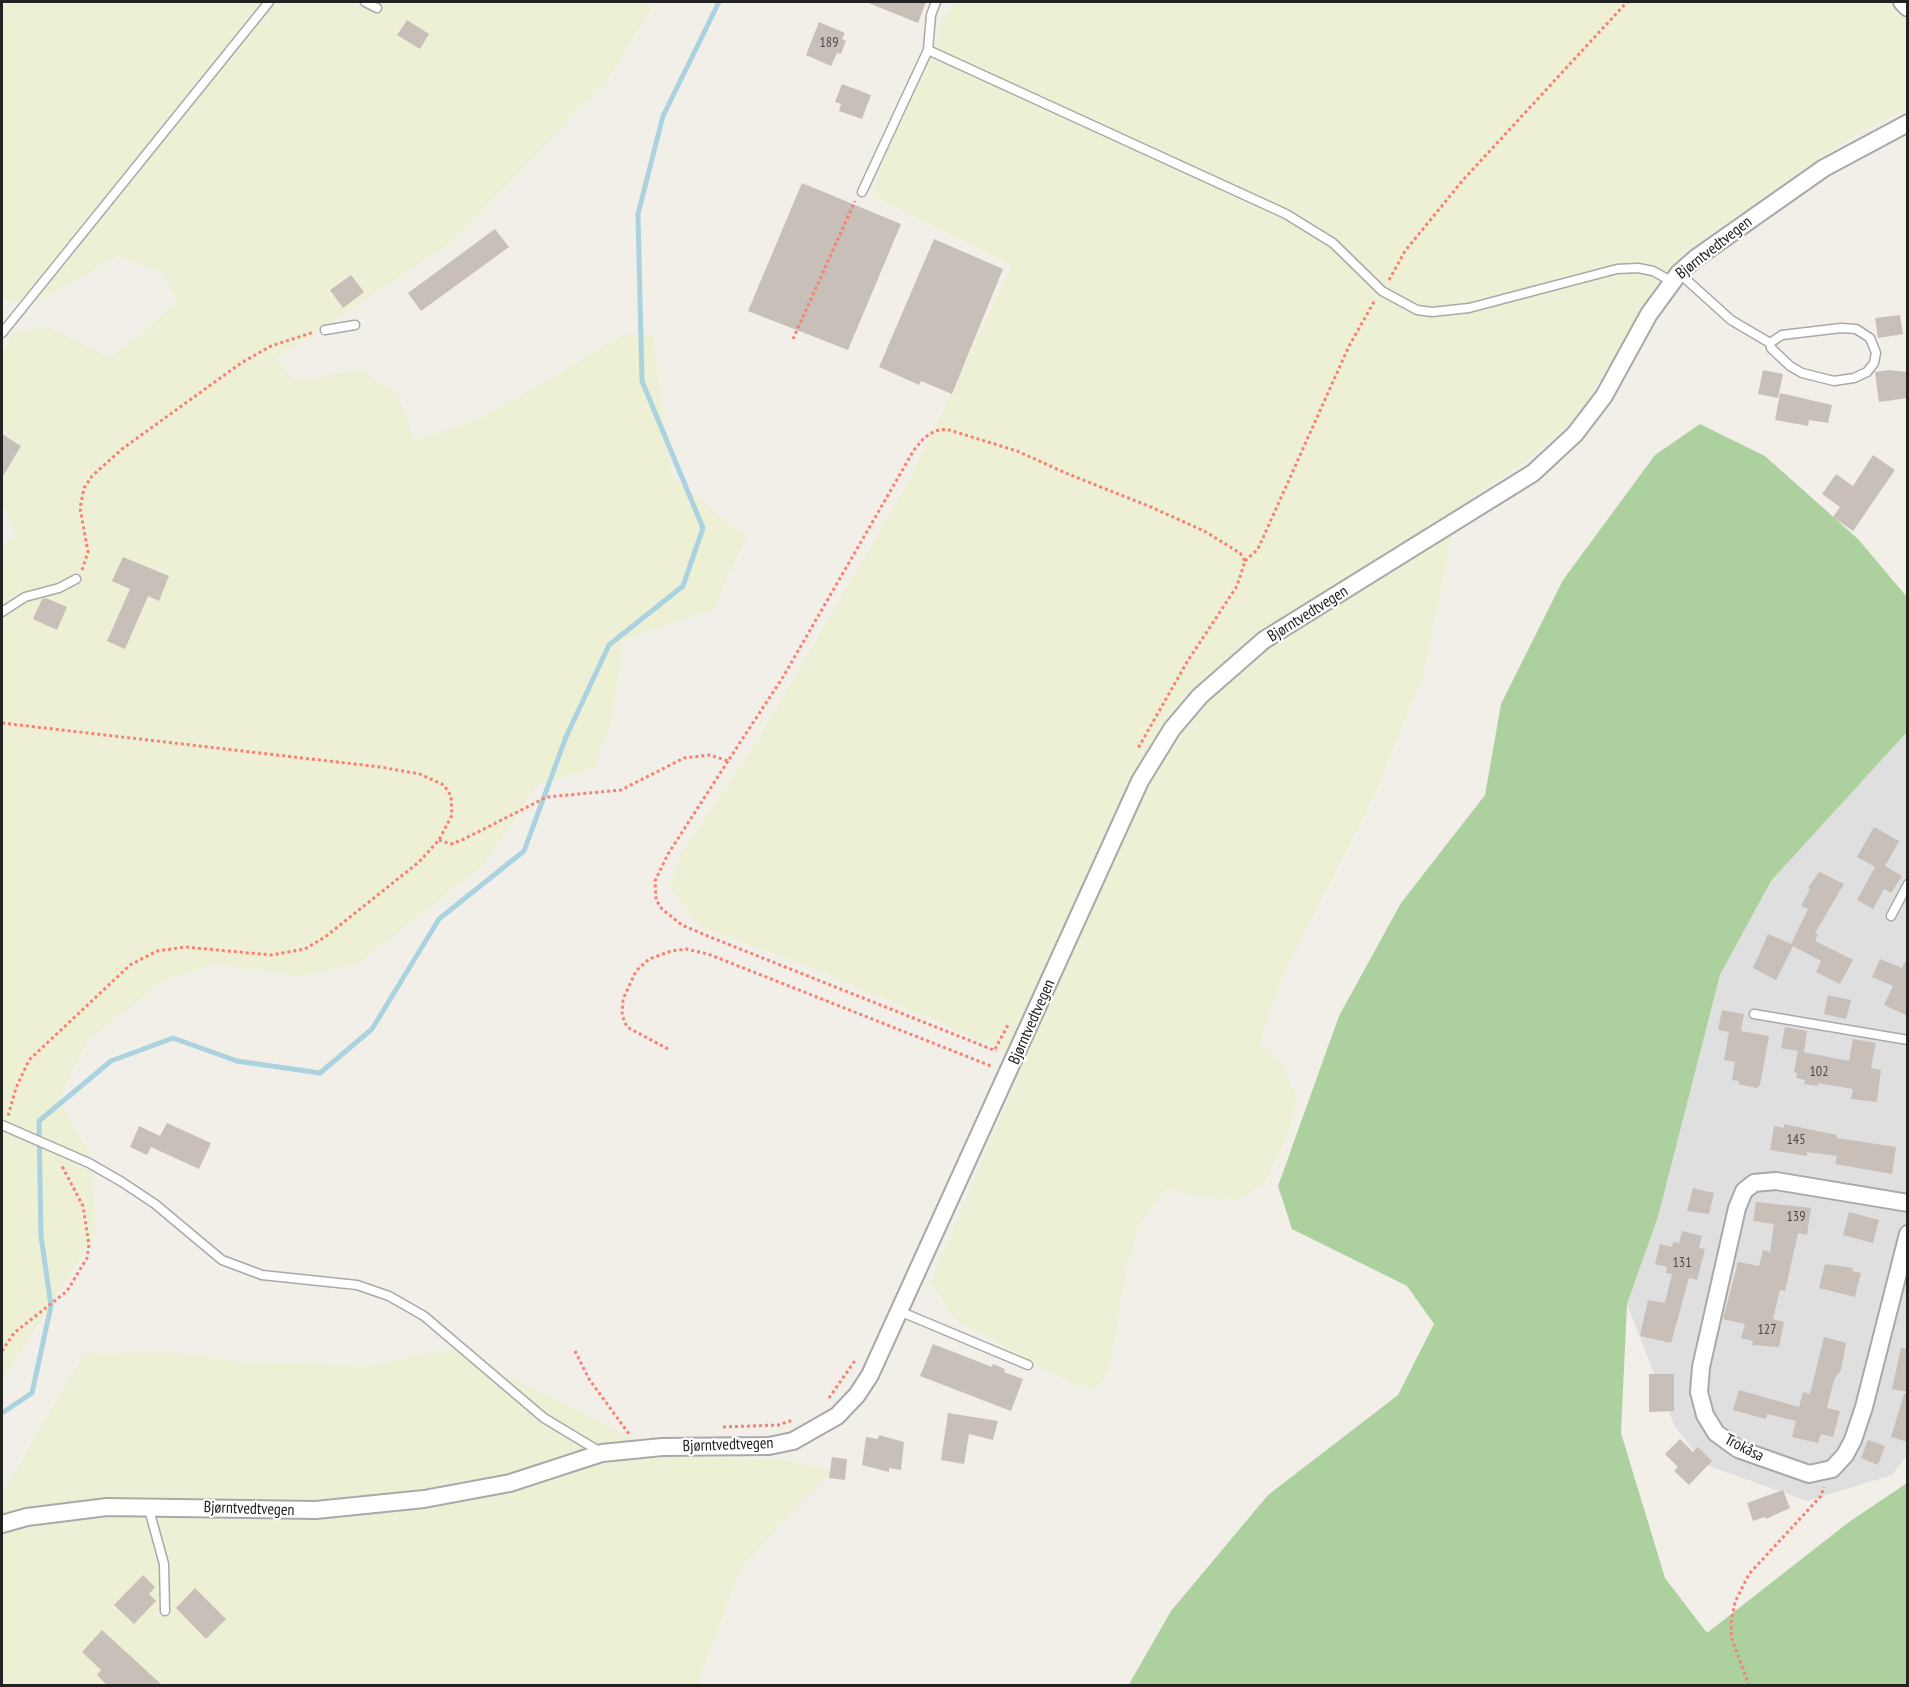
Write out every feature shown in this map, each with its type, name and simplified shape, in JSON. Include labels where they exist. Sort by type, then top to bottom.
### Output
[{"type":"street","points":[[1902,2],[1908,9]]},
{"type":"street","name":"Bjørntvedtvegen","points":[[2,1524],[63,1511],[148,1506],[316,1510],[371,1506],[468,1493],[510,1483],[602,1453],[635,1449],[769,1446],[793,1441],[837,1416],[857,1395],[870,1375],[1140,781],[1172,729],[1200,696],[1264,640],[1533,473],[1575,434],[1604,396],[1649,314],[1675,277],[1696,258],[1824,168],[1908,123]]},
{"type":"street","name":"Trokåsa","points":[[1832,1468],[1809,1474],[1738,1449],[1716,1433],[1704,1415],[1699,1392],[1701,1367],[1737,1208],[1744,1191],[1754,1183],[1776,1180],[1908,1203]]},
{"type":"street","points":[[1832,1468],[1845,1455],[1853,1440],[1864,1407],[1908,1234]]},
{"type":"lane","points":[[2,333],[269,2]]},
{"type":"lane","points":[[365,2],[377,8]]},
{"type":"lane","points":[[862,192],[928,50],[931,15],[936,2]]},
{"type":"lane","points":[[928,50],[1286,214],[1333,243],[1382,291],[1402,304],[1432,312],[1470,308],[1617,268],[1638,268],[1675,277],[1731,320],[1770,343],[1771,348],[1790,366],[1818,378],[1834,381],[1861,376],[1874,363],[1876,353],[1870,338],[1856,329],[1841,328],[1782,335],[1770,343]]},
{"type":"lane","points":[[325,330],[355,325]]},
{"type":"lane","points":[[2,612],[25,597],[58,588],[76,579]]},
{"type":"lane","points":[[1891,916],[1908,884]]},
{"type":"lane","points":[[1754,1014],[1908,1040]]},
{"type":"lane","points":[[3,1126],[122,1182],[155,1204],[222,1260],[262,1275],[357,1285],[389,1296],[424,1316],[544,1418],[602,1453]]},
{"type":"lane","points":[[899,1311],[1028,1365]]},
{"type":"lane","points":[[148,1506],[164,1564],[165,1611]]},
{"type":"path","points":[[1136,751],[1187,662],[1237,586],[1245,561],[1258,549],[1348,346],[1366,311],[1382,291],[1405,251],[1463,180],[1627,2]]},
{"type":"path","points":[[793,339],[853,203],[862,192]]},
{"type":"path","points":[[76,579],[86,564],[88,552],[80,508],[84,488],[92,476],[122,449],[242,363],[282,342],[325,330]]},
{"type":"path","points":[[1009,1073],[995,1049],[846,993],[682,925],[662,909],[656,900],[655,881],[668,854],[783,677],[914,450],[924,438],[935,431],[946,429],[1017,451],[1206,532],[1232,545],[1245,561]]},
{"type":"path","points":[[2,723],[353,763],[420,774],[444,786],[452,796],[452,815],[439,840],[419,862],[325,937],[305,949],[271,955],[185,947],[157,951],[130,965],[29,1060],[16,1088],[3,1126]]},
{"type":"path","points":[[439,840],[451,844],[464,839],[547,797],[621,790],[684,758],[710,755],[728,762]]},
{"type":"path","points":[[668,1049],[627,1027],[622,1015],[623,999],[636,971],[649,959],[671,951],[686,949],[708,954],[1009,1073]]},
{"type":"path","points":[[995,1049],[1013,1014]]},
{"type":"path","points":[[2,1351],[14,1333],[67,1291],[87,1258],[88,1233],[83,1206],[67,1179],[56,1149]]},
{"type":"path","points":[[575,1351],[589,1379],[627,1428],[635,1449]]},
{"type":"path","points":[[826,1401],[858,1357]]},
{"type":"path","points":[[713,1428],[778,1425],[797,1419]]},
{"type":"path","points":[[1749,1686],[1731,1636],[1735,1602],[1749,1574],[1821,1496],[1832,1468]]},
{"type":"shaded area","points":[[1907,732],[1907,1455],[1892,1475],[1807,1501],[1706,1465],[1675,1427],[1627,1304],[1658,1217],[1720,975],[1771,881]]},
{"type":"green space","points":[[2,2],[655,2],[608,79],[455,239],[276,359],[295,381],[361,369],[398,396],[415,440],[486,416],[623,335],[653,335],[672,476],[746,537],[713,610],[623,640],[613,719],[594,769],[536,785],[484,864],[356,965],[300,976],[216,964],[162,982],[88,1040],[58,1100],[91,1155],[96,1233],[2,1381],[2,548],[17,535],[2,504],[2,352],[13,333],[47,326],[111,358],[178,302],[163,273],[118,256],[34,304],[2,301]]},
{"type":"green space","points":[[954,2],[1907,2],[1907,108],[1839,145],[1686,251],[1654,289],[1580,414],[1528,460],[1458,507],[1425,670],[1373,799],[1287,966],[1259,1044],[1284,1068],[1297,1098],[1291,1125],[1263,1185],[1237,1200],[1204,1197],[1167,1189],[1139,1224],[1127,1268],[1111,1365],[1096,1389],[1072,1384],[955,1319],[931,1282],[1025,1059],[800,963],[703,929],[670,888],[679,857],[759,738],[908,483],[1012,266],[873,196],[885,152],[924,73],[940,29]]},
{"type":"green space","points":[[1700,424],[1765,456],[1858,539],[1907,597],[1907,732],[1771,881],[1720,975],[1658,1217],[1627,1304],[1621,1433],[1665,1578],[1707,1633],[1849,1522],[1907,1483],[1907,1685],[1128,1686],[1171,1611],[1268,1495],[1398,1395],[1434,1324],[1407,1286],[1292,1229],[1278,1186],[1339,1016],[1401,903],[1485,795],[1501,704],[1563,580],[1655,455]]},
{"type":"green space","points":[[452,1348],[668,1456],[785,1460],[832,1471],[741,1568],[697,1685],[2,1686],[2,1494],[84,1353],[172,1352],[242,1362],[368,1366]]},
{"type":"building","points":[[866,2],[926,2],[918,23]]},
{"type":"building","points":[[407,20],[429,34],[420,49],[397,35]]},
{"type":"building","points":[[819,22],[845,33],[842,39],[846,41],[841,54],[837,53],[831,66],[806,55]]},
{"type":"building","points":[[842,84],[871,95],[862,119],[839,111],[841,104],[835,102]]},
{"type":"building","points":[[802,183],[901,224],[848,350],[748,311]]},
{"type":"building","points":[[495,229],[509,247],[421,311],[408,293]]},
{"type":"building","points":[[934,239],[1003,269],[952,394],[921,381],[919,385],[879,367]]},
{"type":"building","points":[[351,275],[364,292],[343,308],[330,290]]},
{"type":"building","points":[[1900,315],[1903,334],[1878,338],[1875,318]]},
{"type":"building","points":[[1763,370],[1783,374],[1778,398],[1758,394]]},
{"type":"building","points":[[1889,370],[1908,372],[1908,398],[1879,402],[1875,372]]},
{"type":"building","points":[[1780,393],[1832,405],[1828,423],[1809,420],[1808,426],[1775,420]]},
{"type":"building","points":[[2,434],[21,446],[2,478]]},
{"type":"building","points":[[1873,455],[1895,470],[1853,531],[1833,517],[1840,507],[1822,494],[1836,474],[1853,486]]},
{"type":"building","points":[[123,557],[169,576],[159,601],[148,596],[125,649],[107,641],[130,589],[112,581]]},
{"type":"building","points":[[46,598],[67,607],[57,630],[33,619],[42,599]]},
{"type":"building","points":[[1874,827],[1899,841],[1885,866],[1902,876],[1891,893],[1884,889],[1873,909],[1857,900],[1875,867],[1857,857]]},
{"type":"building","points":[[1819,872],[1844,884],[1815,933],[1818,934],[1815,941],[1853,960],[1840,984],[1816,972],[1821,961],[1793,946],[1776,980],[1753,968],[1768,934],[1791,944],[1808,909],[1801,906],[1810,889],[1808,888]]},
{"type":"building","points":[[1908,956],[1908,1016],[1884,1005],[1893,986],[1872,977],[1880,959],[1902,968]]},
{"type":"building","points":[[1828,995],[1851,1000],[1846,1019],[1824,1014]]},
{"type":"building","points":[[1722,1010],[1744,1014],[1741,1031],[1769,1036],[1760,1085],[1757,1088],[1738,1084],[1739,1081],[1732,1080],[1735,1062],[1724,1060],[1729,1032],[1718,1030]]},
{"type":"building","points":[[1785,1027],[1807,1031],[1804,1052],[1781,1048]]},
{"type":"building","points":[[1853,1039],[1876,1043],[1871,1068],[1881,1070],[1877,1102],[1851,1099],[1853,1089],[1818,1083],[1818,1086],[1804,1084],[1805,1080],[1796,1078],[1797,1073],[1794,1072],[1798,1051],[1849,1061]]},
{"type":"building","points":[[167,1123],[211,1143],[199,1169],[151,1147],[147,1155],[130,1147],[139,1126],[160,1136]]},
{"type":"building","points":[[1784,1124],[1837,1135],[1837,1138],[1896,1147],[1892,1174],[1835,1164],[1837,1156],[1807,1152],[1807,1156],[1770,1150],[1774,1126],[1784,1128]]},
{"type":"building","points":[[1693,1188],[1714,1193],[1709,1214],[1687,1211]]},
{"type":"building","points":[[1756,1202],[1811,1208],[1807,1235],[1798,1233],[1785,1291],[1780,1290],[1773,1319],[1784,1322],[1779,1347],[1752,1345],[1753,1341],[1741,1338],[1745,1324],[1723,1319],[1738,1262],[1759,1266],[1763,1250],[1770,1252],[1774,1224],[1753,1221]]},
{"type":"building","points":[[1849,1212],[1879,1220],[1873,1243],[1843,1235]]},
{"type":"building","points":[[1682,1231],[1702,1236],[1699,1248],[1705,1249],[1697,1280],[1689,1278],[1671,1343],[1640,1336],[1648,1300],[1665,1303],[1672,1274],[1666,1273],[1667,1267],[1655,1264],[1660,1244],[1672,1247],[1673,1242],[1679,1243]]},
{"type":"building","points":[[1825,1264],[1853,1268],[1852,1271],[1861,1273],[1855,1297],[1819,1288]]},
{"type":"building","points":[[1824,1337],[1846,1343],[1841,1370],[1834,1380],[1827,1408],[1840,1411],[1833,1437],[1821,1434],[1818,1443],[1792,1437],[1796,1421],[1767,1414],[1766,1419],[1733,1410],[1739,1390],[1799,1407],[1803,1392],[1810,1394]]},
{"type":"building","points":[[933,1344],[992,1367],[993,1364],[1005,1369],[1004,1372],[1023,1379],[1011,1411],[920,1376]]},
{"type":"building","points":[[1901,1348],[1908,1349],[1908,1392],[1892,1389]]},
{"type":"building","points":[[1649,1374],[1674,1374],[1674,1411],[1649,1412]]},
{"type":"building","points":[[1904,1394],[1908,1394],[1908,1442],[1891,1437]]},
{"type":"building","points":[[948,1413],[998,1421],[993,1440],[969,1434],[964,1464],[941,1460]]},
{"type":"building","points":[[879,1435],[904,1442],[901,1470],[889,1468],[889,1472],[862,1465],[866,1437],[878,1439]]},
{"type":"building","points":[[1680,1439],[1693,1452],[1698,1447],[1712,1461],[1689,1485],[1674,1471],[1678,1467],[1665,1454]]},
{"type":"building","points":[[1868,1440],[1885,1446],[1878,1465],[1861,1458]]},
{"type":"building","points":[[832,1457],[847,1459],[845,1480],[829,1478]]},
{"type":"building","points":[[1783,1490],[1790,1508],[1766,1519],[1765,1517],[1753,1521],[1747,1503]]},
{"type":"building","points":[[143,1575],[155,1587],[149,1594],[156,1601],[134,1624],[114,1605]]},
{"type":"building","points":[[195,1588],[226,1619],[206,1639],[176,1608]]},
{"type":"building","points":[[102,1630],[163,1686],[108,1686],[97,1675],[101,1670],[82,1652]]},
{"type":"waterway","points":[[2,1413],[32,1393],[51,1306],[41,1236],[39,1121],[111,1061],[173,1038],[237,1061],[320,1073],[372,1029],[439,919],[524,851],[566,737],[609,645],[683,586],[703,528],[642,381],[638,214],[663,116],[719,2]]}]
